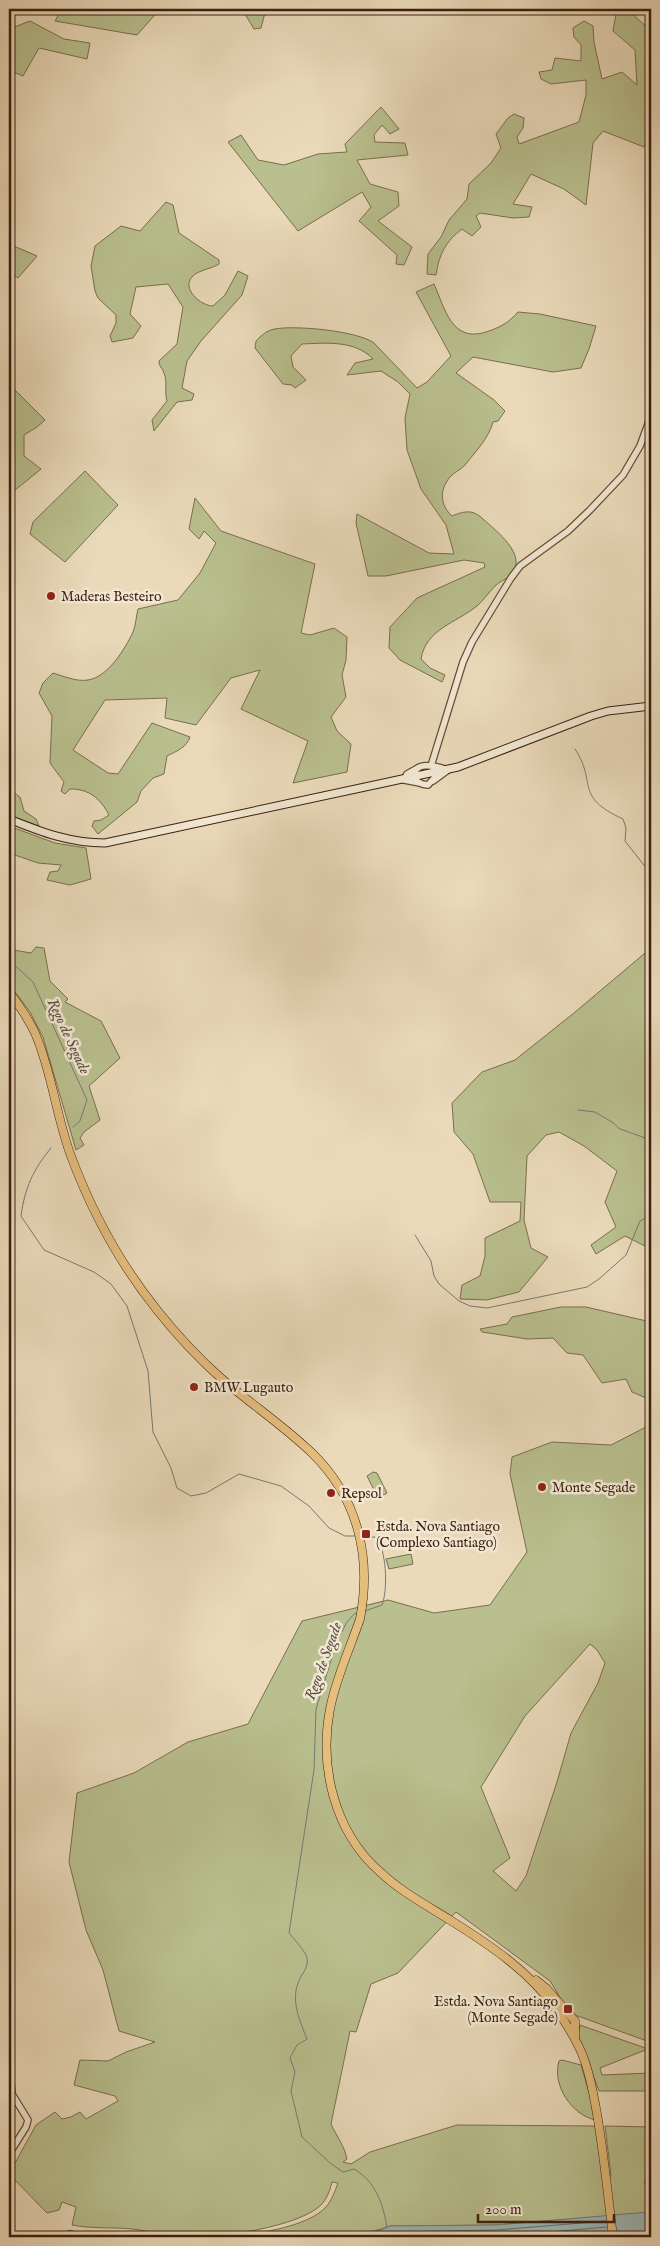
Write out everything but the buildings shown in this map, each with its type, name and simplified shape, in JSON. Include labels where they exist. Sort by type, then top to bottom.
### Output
[{"type":"highway","points":[[9,992],[24,1012],[35,1033],[71,1156],[93,1207],[123,1261],[168,1324],[221,1378],[312,1453],[325,1467],[347,1501],[359,1532],[365,1560],[363,1604],[360,1619],[331,1707],[326,1733],[329,1780],[334,1799],[351,1837],[378,1870],[396,1885],[493,1947],[529,1978],[546,1988],[575,2021],[576,2041],[592,2085],[600,2130],[613,2237]]},
{"type":"main road","points":[[9,820],[52,836],[86,843],[105,843],[404,780],[418,780],[433,769],[448,770],[486,758],[591,716],[608,711],[651,706]]},
{"type":"street","points":[[433,781],[433,769],[463,662],[472,642],[520,566],[568,531],[623,475],[640,446],[651,416]]},
{"type":"street","points":[[404,780],[407,774],[424,765],[433,769]]},
{"type":"street","points":[[418,768],[418,780],[428,785],[448,770]]},
{"type":"street","points":[[9,2154],[26,2127],[28,2120],[12,2094],[11,2083]]},
{"type":"green space","points":[[62,9],[160,9],[137,35],[55,21]]},
{"type":"green space","points":[[242,9],[266,9],[261,28],[254,29]]},
{"type":"green space","points":[[617,9],[627,9],[651,31],[651,132],[644,147],[603,131],[593,143],[586,205],[564,189],[531,174],[513,204],[532,207],[529,217],[513,218],[480,213],[476,216],[481,227],[472,236],[462,229],[456,234],[444,249],[436,275],[427,274],[428,254],[441,237],[449,220],[467,199],[469,184],[491,163],[501,148],[496,134],[508,118],[514,114],[524,118],[523,128],[517,137],[519,144],[579,122],[586,95],[586,80],[551,84],[541,79],[539,72],[552,70],[555,58],[581,61],[581,45],[574,37],[573,28],[584,21],[593,26],[594,42],[602,79],[622,72],[637,85],[635,50],[613,31]]},
{"type":"green space","points":[[30,21],[64,39],[90,43],[87,59],[39,48],[23,76],[9,70],[9,33],[12,28]]},
{"type":"green space","points":[[381,107],[399,129],[390,134],[382,125],[374,135],[375,142],[405,143],[408,155],[357,160],[370,184],[398,192],[399,206],[378,221],[412,247],[404,265],[396,264],[397,255],[359,221],[371,207],[362,192],[298,231],[228,142],[241,135],[258,160],[284,165],[318,154],[347,152],[345,144]]},
{"type":"green space","points":[[166,202],[173,205],[179,233],[219,260],[219,264],[196,274],[190,281],[190,291],[198,300],[213,306],[225,295],[238,271],[248,276],[242,295],[201,341],[187,361],[182,388],[194,394],[192,400],[177,402],[154,431],[152,420],[167,401],[165,376],[159,361],[177,344],[183,307],[168,284],[136,287],[130,314],[141,326],[133,338],[112,342],[110,336],[116,323],[116,315],[98,298],[91,266],[95,246],[121,226],[140,231]]},
{"type":"green space","points":[[9,244],[37,256],[18,278],[9,273]]},
{"type":"green space","points":[[434,284],[451,322],[465,333],[486,332],[507,322],[518,312],[540,314],[596,326],[581,368],[553,372],[473,357],[456,373],[494,400],[505,411],[498,421],[493,422],[485,439],[465,465],[446,482],[442,497],[443,502],[452,516],[472,512],[479,516],[502,536],[513,551],[516,559],[515,567],[508,578],[495,586],[477,606],[443,628],[429,640],[421,659],[430,668],[445,675],[442,682],[400,660],[389,648],[390,627],[417,598],[485,567],[484,563],[464,560],[386,576],[368,576],[356,523],[357,514],[429,553],[454,554],[446,525],[421,489],[407,450],[405,418],[410,394],[398,382],[381,371],[347,375],[355,363],[373,359],[358,348],[330,343],[302,344],[291,356],[293,367],[306,380],[295,388],[292,385],[283,384],[255,348],[256,341],[260,337],[275,329],[326,330],[355,335],[374,343],[417,388],[427,382],[451,356],[416,292]]},
{"type":"green space","points":[[9,384],[45,420],[24,435],[24,456],[41,469],[9,495],[9,471],[12,469],[9,466]]},
{"type":"green space","points":[[85,471],[118,505],[65,562],[30,534],[33,522]]},
{"type":"green space","points":[[195,498],[221,531],[315,564],[301,633],[310,635],[334,628],[347,637],[346,660],[342,675],[346,697],[331,717],[337,731],[351,744],[347,772],[293,783],[308,741],[241,709],[260,670],[231,678],[196,725],[165,718],[167,698],[105,700],[73,750],[108,773],[118,774],[152,723],[190,737],[184,746],[167,756],[164,774],[153,778],[141,791],[137,802],[98,834],[92,826],[94,821],[101,820],[109,815],[98,799],[77,789],[70,789],[65,794],[61,791],[64,782],[50,763],[52,716],[39,693],[43,683],[53,673],[79,680],[88,680],[102,674],[121,654],[130,639],[138,609],[178,600],[200,573],[216,543],[204,531],[199,539],[189,529]]},
{"type":"green space","points":[[9,789],[20,797],[24,811],[36,819],[39,826],[9,815]]},
{"type":"green space","points":[[9,826],[55,843],[86,848],[91,879],[70,885],[47,880],[50,872],[58,871],[61,865],[38,863],[9,853]]},
{"type":"green space","points":[[9,946],[13,950],[31,953],[36,947],[44,948],[50,981],[68,999],[65,1002],[101,1021],[120,1058],[89,1086],[100,1120],[84,1132],[80,1138],[84,1145],[76,1150],[43,1037],[30,1012],[9,984]]},
{"type":"green space","points":[[651,948],[651,1249],[625,1236],[596,1254],[591,1245],[616,1227],[605,1202],[617,1171],[584,1146],[559,1132],[546,1135],[527,1156],[524,1220],[531,1248],[548,1257],[519,1292],[487,1300],[460,1299],[462,1285],[480,1276],[485,1256],[485,1238],[520,1221],[521,1202],[490,1202],[473,1154],[454,1132],[452,1103],[482,1072],[515,1060]]},
{"type":"green space","points":[[561,1307],[586,1307],[651,1322],[651,1407],[646,1398],[632,1392],[626,1379],[602,1383],[583,1355],[567,1353],[553,1338],[527,1339],[482,1332],[480,1329],[507,1324],[512,1317]]},
{"type":"green space","points":[[651,1421],[651,2039],[647,2041],[575,2015],[564,2004],[550,1981],[456,1912],[398,1973],[371,1984],[356,2032],[350,2031],[331,2124],[346,2154],[347,2159],[343,2162],[351,2164],[370,2152],[457,2125],[596,2126],[603,2177],[611,2176],[605,2126],[651,2127],[651,2182],[644,2182],[647,2188],[651,2187],[651,2213],[496,2225],[390,2226],[353,2235],[334,2237],[236,2237],[284,2228],[318,2214],[326,2207],[333,2195],[338,2183],[332,2182],[323,2203],[310,2213],[258,2230],[219,2236],[182,2237],[132,2229],[72,2225],[76,2207],[62,2202],[59,2210],[47,2213],[9,2174],[36,2125],[55,2112],[62,2119],[80,2112],[86,2119],[118,2101],[115,2096],[74,2085],[80,2060],[108,2061],[126,2052],[155,2042],[119,2031],[103,1970],[86,1930],[69,1862],[77,1793],[134,1773],[188,1742],[248,1724],[302,1621],[388,1600],[434,1613],[490,1605],[527,1552],[510,1474],[512,1457],[552,1442],[611,1445],[650,1425]],"holes":[[[590,1644],[597,1650],[605,1663],[598,1683],[571,1733],[526,1876],[516,1891],[493,1871],[510,1858],[481,1787],[525,1716]]]},
{"type":"green space","points":[[373,1472],[377,1473],[387,1493],[378,1498],[367,1476]]},
{"type":"green space","points":[[411,1554],[413,1564],[389,1569],[386,1559]]},
{"type":"green space","points":[[580,2025],[648,2049],[600,2068],[602,2075],[651,2073],[651,2091],[599,2091],[578,2035]]},
{"type":"green space","points":[[562,2060],[581,2065],[595,2120],[578,2112],[565,2097],[558,2080],[559,2061]]},
{"type":"green space","points":[[70,2230],[76,2232],[151,2237],[16,2237]]},
{"type":"water","points":[[651,2213],[651,2237],[330,2237],[381,2230],[390,2226],[496,2225]]},
{"type":"waterway","points":[[575,749],[582,761],[592,796],[608,811],[623,819],[626,828],[625,841],[651,874]]},
{"type":"waterway","name":"Rego de Segade","points":[[9,960],[33,982],[87,1100],[80,1121],[73,1127]]},
{"type":"waterway","points":[[578,1110],[595,1112],[620,1129],[651,1140]]},
{"type":"waterway","name":"Rego de Segade","points":[[51,1148],[31,1179],[21,1216],[44,1250],[94,1272],[111,1284],[127,1306],[148,1371],[153,1432],[171,1468],[177,1488],[191,1496],[206,1493],[239,1474],[281,1486],[309,1506],[329,1528],[345,1536],[355,1536]]},
{"type":"waterway","points":[[415,1235],[431,1261],[434,1276],[439,1284],[459,1301],[470,1306],[487,1308],[587,1287],[626,1255],[640,1221],[651,1216]]},
{"type":"waterway","name":"Rego de Segade","points":[[364,1537],[375,1537],[379,1542],[384,1559],[386,1580],[382,1605],[365,1611]]},
{"type":"waterway","name":"Rego de Segade","points":[[358,1613],[354,1614],[347,1622],[337,1641],[316,1709],[314,1770],[289,1933],[307,1958],[307,1965],[298,1983],[295,1997],[297,2011],[307,2039],[297,2045],[290,2058],[295,2072],[291,2091],[302,2137],[330,2163],[343,2172],[354,2169],[368,2180],[381,2202],[387,2227]]},
{"type":"place","name":"Maderas Besteiro","points":[[51,596]]},
{"type":"place","name":"BMW Lugauto","points":[[194,1387]]},
{"type":"place","name":"Monte Segade","points":[[542,1487]]},
{"type":"place","name":"Repsol","points":[[331,1493]]},
{"type":"place","name":"Estda. Nova Santiago (Complexo Santiago)","points":[[366,1534]]},
{"type":"place","name":"Estda. Nova Santiago (Monte Segade)","points":[[568,2009]]}]
